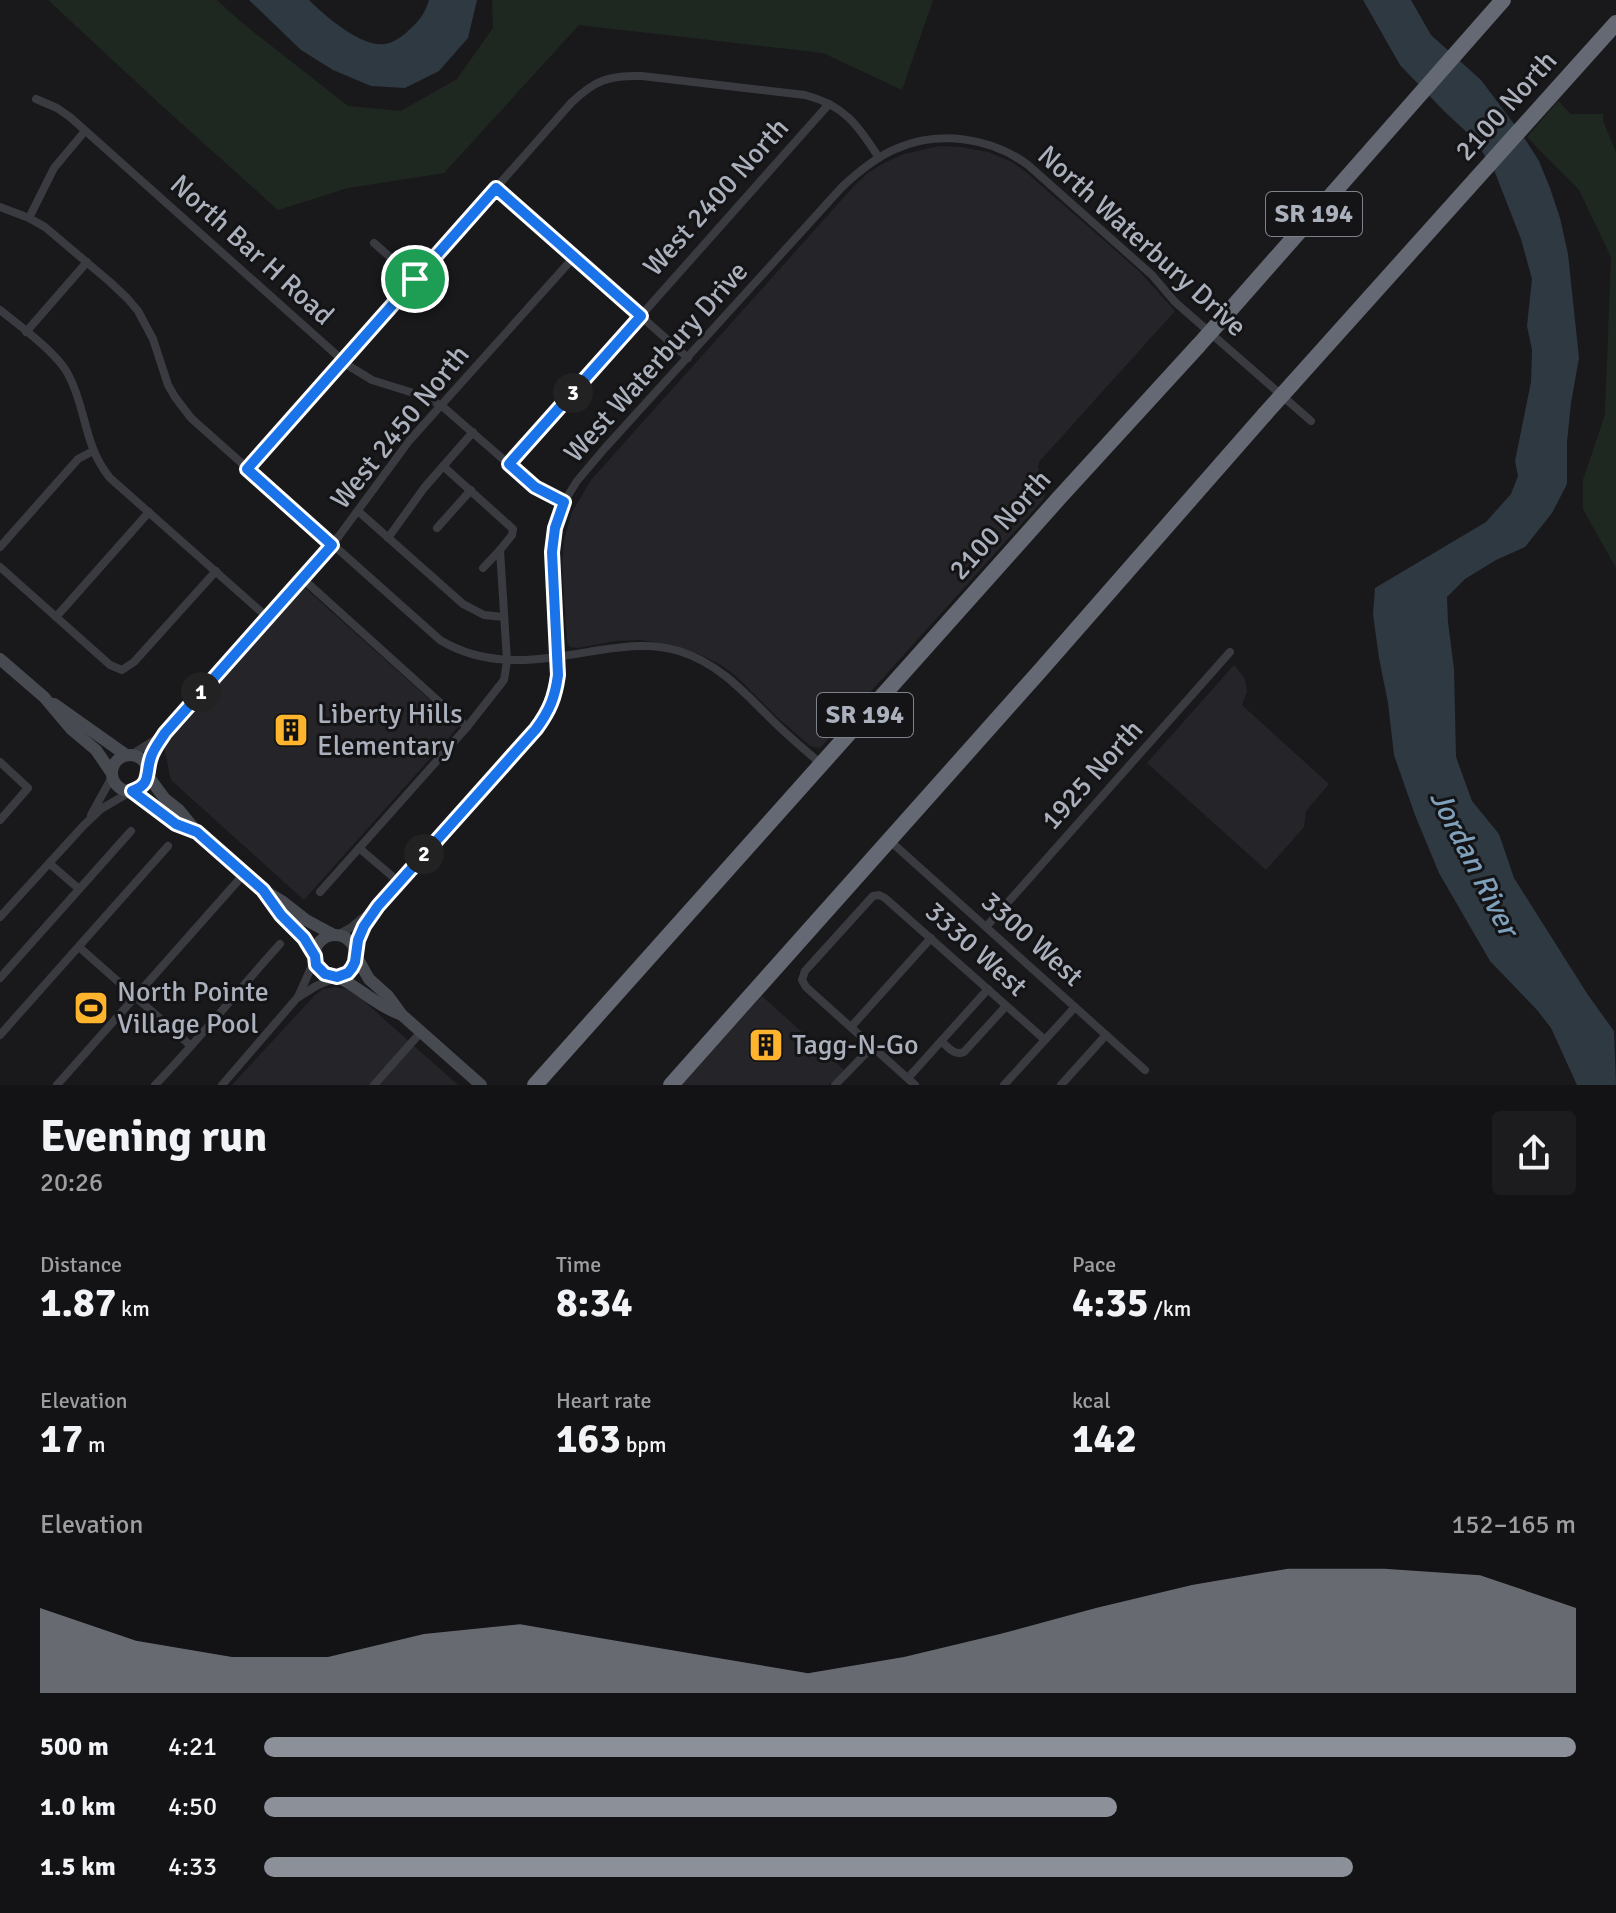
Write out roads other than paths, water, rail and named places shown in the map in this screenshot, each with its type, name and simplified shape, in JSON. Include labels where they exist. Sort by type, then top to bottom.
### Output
[{"type":"highway","name":"2100 North","points":[[535,1085],[1224,317],[1503,0]]},
{"type":"highway","name":"2100 North","points":[[671,1085],[1616,23]]},
{"type":"highway","points":[[546,1085],[557,1060]]},
{"type":"street","points":[[247,469],[571,103],[595,83],[607,78],[642,76],[805,95],[842,111],[855,123],[879,158]]},
{"type":"street","name":"North Bar H Road","points":[[36,99],[63,112],[343,360],[372,380],[423,396],[442,406],[535,487],[564,502]]},
{"type":"street","name":"West 2400 North","points":[[509,464],[829,104]]},
{"type":"street","points":[[29,218],[59,161],[85,131]]},
{"type":"street","name":"North Waterbury Drive","points":[[879,158],[911,143],[943,139],[978,142],[1015,155],[1311,421]]},
{"type":"street","name":"West Waterbury Drive","points":[[356,953],[364,926],[378,906],[549,711],[556,693],[558,675],[552,552],[555,528],[564,502],[577,481],[842,187],[879,158]]},
{"type":"street","points":[[496,188],[688,358]]},
{"type":"street","points":[[0,207],[29,218],[58,237],[127,298],[153,339],[168,385],[184,410],[440,640],[477,657],[507,661],[646,645],[669,648],[718,670],[736,683],[821,764]]},
{"type":"street","points":[[374,243],[415,279]]},
{"type":"street","name":"West 2450 North","points":[[148,773],[149,761],[165,733],[332,545],[395,459],[574,257]]},
{"type":"street","points":[[26,332],[87,262]]},
{"type":"street","points":[[0,310],[52,354],[68,372],[93,451],[110,478],[267,617]]},
{"type":"street","points":[[388,538],[424,488],[473,432]]},
{"type":"street","points":[[0,547],[78,459],[93,451]]},
{"type":"street","points":[[443,466],[513,532],[483,568]]},
{"type":"street","points":[[437,528],[471,490]]},
{"type":"street","points":[[358,511],[463,604],[484,615],[504,617]]},
{"type":"street","points":[[56,617],[149,512]]},
{"type":"street","points":[[320,892],[467,727],[504,680],[507,661],[500,550]]},
{"type":"street","points":[[0,567],[110,665],[122,670],[134,662],[216,571]]},
{"type":"street","points":[[302,578],[467,727]]},
{"type":"street","name":"1925 North","points":[[986,927],[1230,652]]},
{"type":"street","points":[[0,659],[44,697],[144,762],[165,799],[197,832],[263,890],[306,920],[349,940],[369,979],[388,996],[402,1015],[481,1085]]},
{"type":"street","points":[[44,697],[71,729],[96,750],[117,786],[131,792],[176,824],[197,832]]},
{"type":"street","name":"West 2450 North","points":[[129,755],[165,733]]},
{"type":"street","points":[[84,825],[112,775],[114,763],[129,755]]},
{"type":"street","points":[[0,762],[28,788],[0,820]]},
{"type":"street","points":[[0,917],[84,825],[101,809],[144,785],[148,773]]},
{"type":"street","points":[[0,978],[131,831]]},
{"type":"street","name":"3300 West","points":[[889,840],[1145,1070]]},
{"type":"street","points":[[0,1035],[168,846]]},
{"type":"street","points":[[359,848],[399,882]]},
{"type":"street","points":[[49,863],[79,889]]},
{"type":"street","points":[[57,1085],[244,874]]},
{"type":"street","points":[[263,890],[281,915],[303,937],[320,970],[358,988],[385,1009],[402,1015]]},
{"type":"street","name":"3330 West","points":[[851,1027],[802,980],[805,971],[876,895],[885,898],[1045,1040]]},
{"type":"street","name":"West Waterbury Drive","points":[[336,935],[378,906]]},
{"type":"street","points":[[222,1085],[297,998],[320,942],[336,935]]},
{"type":"street","points":[[931,938],[851,1027],[911,1082],[941,1041],[988,989]]},
{"type":"street","points":[[155,1085],[280,944]]},
{"type":"street","points":[[79,947],[191,1046]]},
{"type":"street","points":[[297,998],[348,973],[356,953]]},
{"type":"street","points":[[941,1041],[954,1052],[961,1053],[1006,1006]]},
{"type":"street","points":[[1004,1085],[1075,1007]]},
{"type":"street","points":[[374,1085],[421,1032]]},
{"type":"street","points":[[1061,1085],[1106,1035]]},
{"type":"street","points":[[835,1085],[872,1047]]},
{"type":"water","points":[[249,0],[309,0],[355,36],[385,44],[398,39],[412,27],[429,0],[477,0],[468,38],[439,71],[405,88],[371,86],[333,70],[301,50]]},
{"type":"water","name":"Jordan River","points":[[1363,0],[1411,0],[1431,35],[1481,80],[1523,136],[1539,161],[1560,218],[1568,254],[1579,358],[1567,442],[1567,484],[1552,513],[1525,547],[1465,579],[1447,597],[1454,669],[1456,757],[1472,801],[1499,834],[1514,878],[1614,1031],[1616,1085],[1577,1085],[1551,1028],[1490,961],[1439,873],[1394,755],[1373,614],[1375,588],[1486,522],[1511,494],[1518,476],[1515,461],[1531,382],[1532,350],[1527,326],[1532,279],[1521,239],[1494,170],[1474,139],[1400,65]]},
{"type":"place","name":"Liberty Hills Elementary","points":[[291,730]]},
{"type":"place","name":"North Pointe Village Pool","points":[[91,1008]]},
{"type":"place","name":"Tagg-N-Go","points":[[766,1045]]}]
